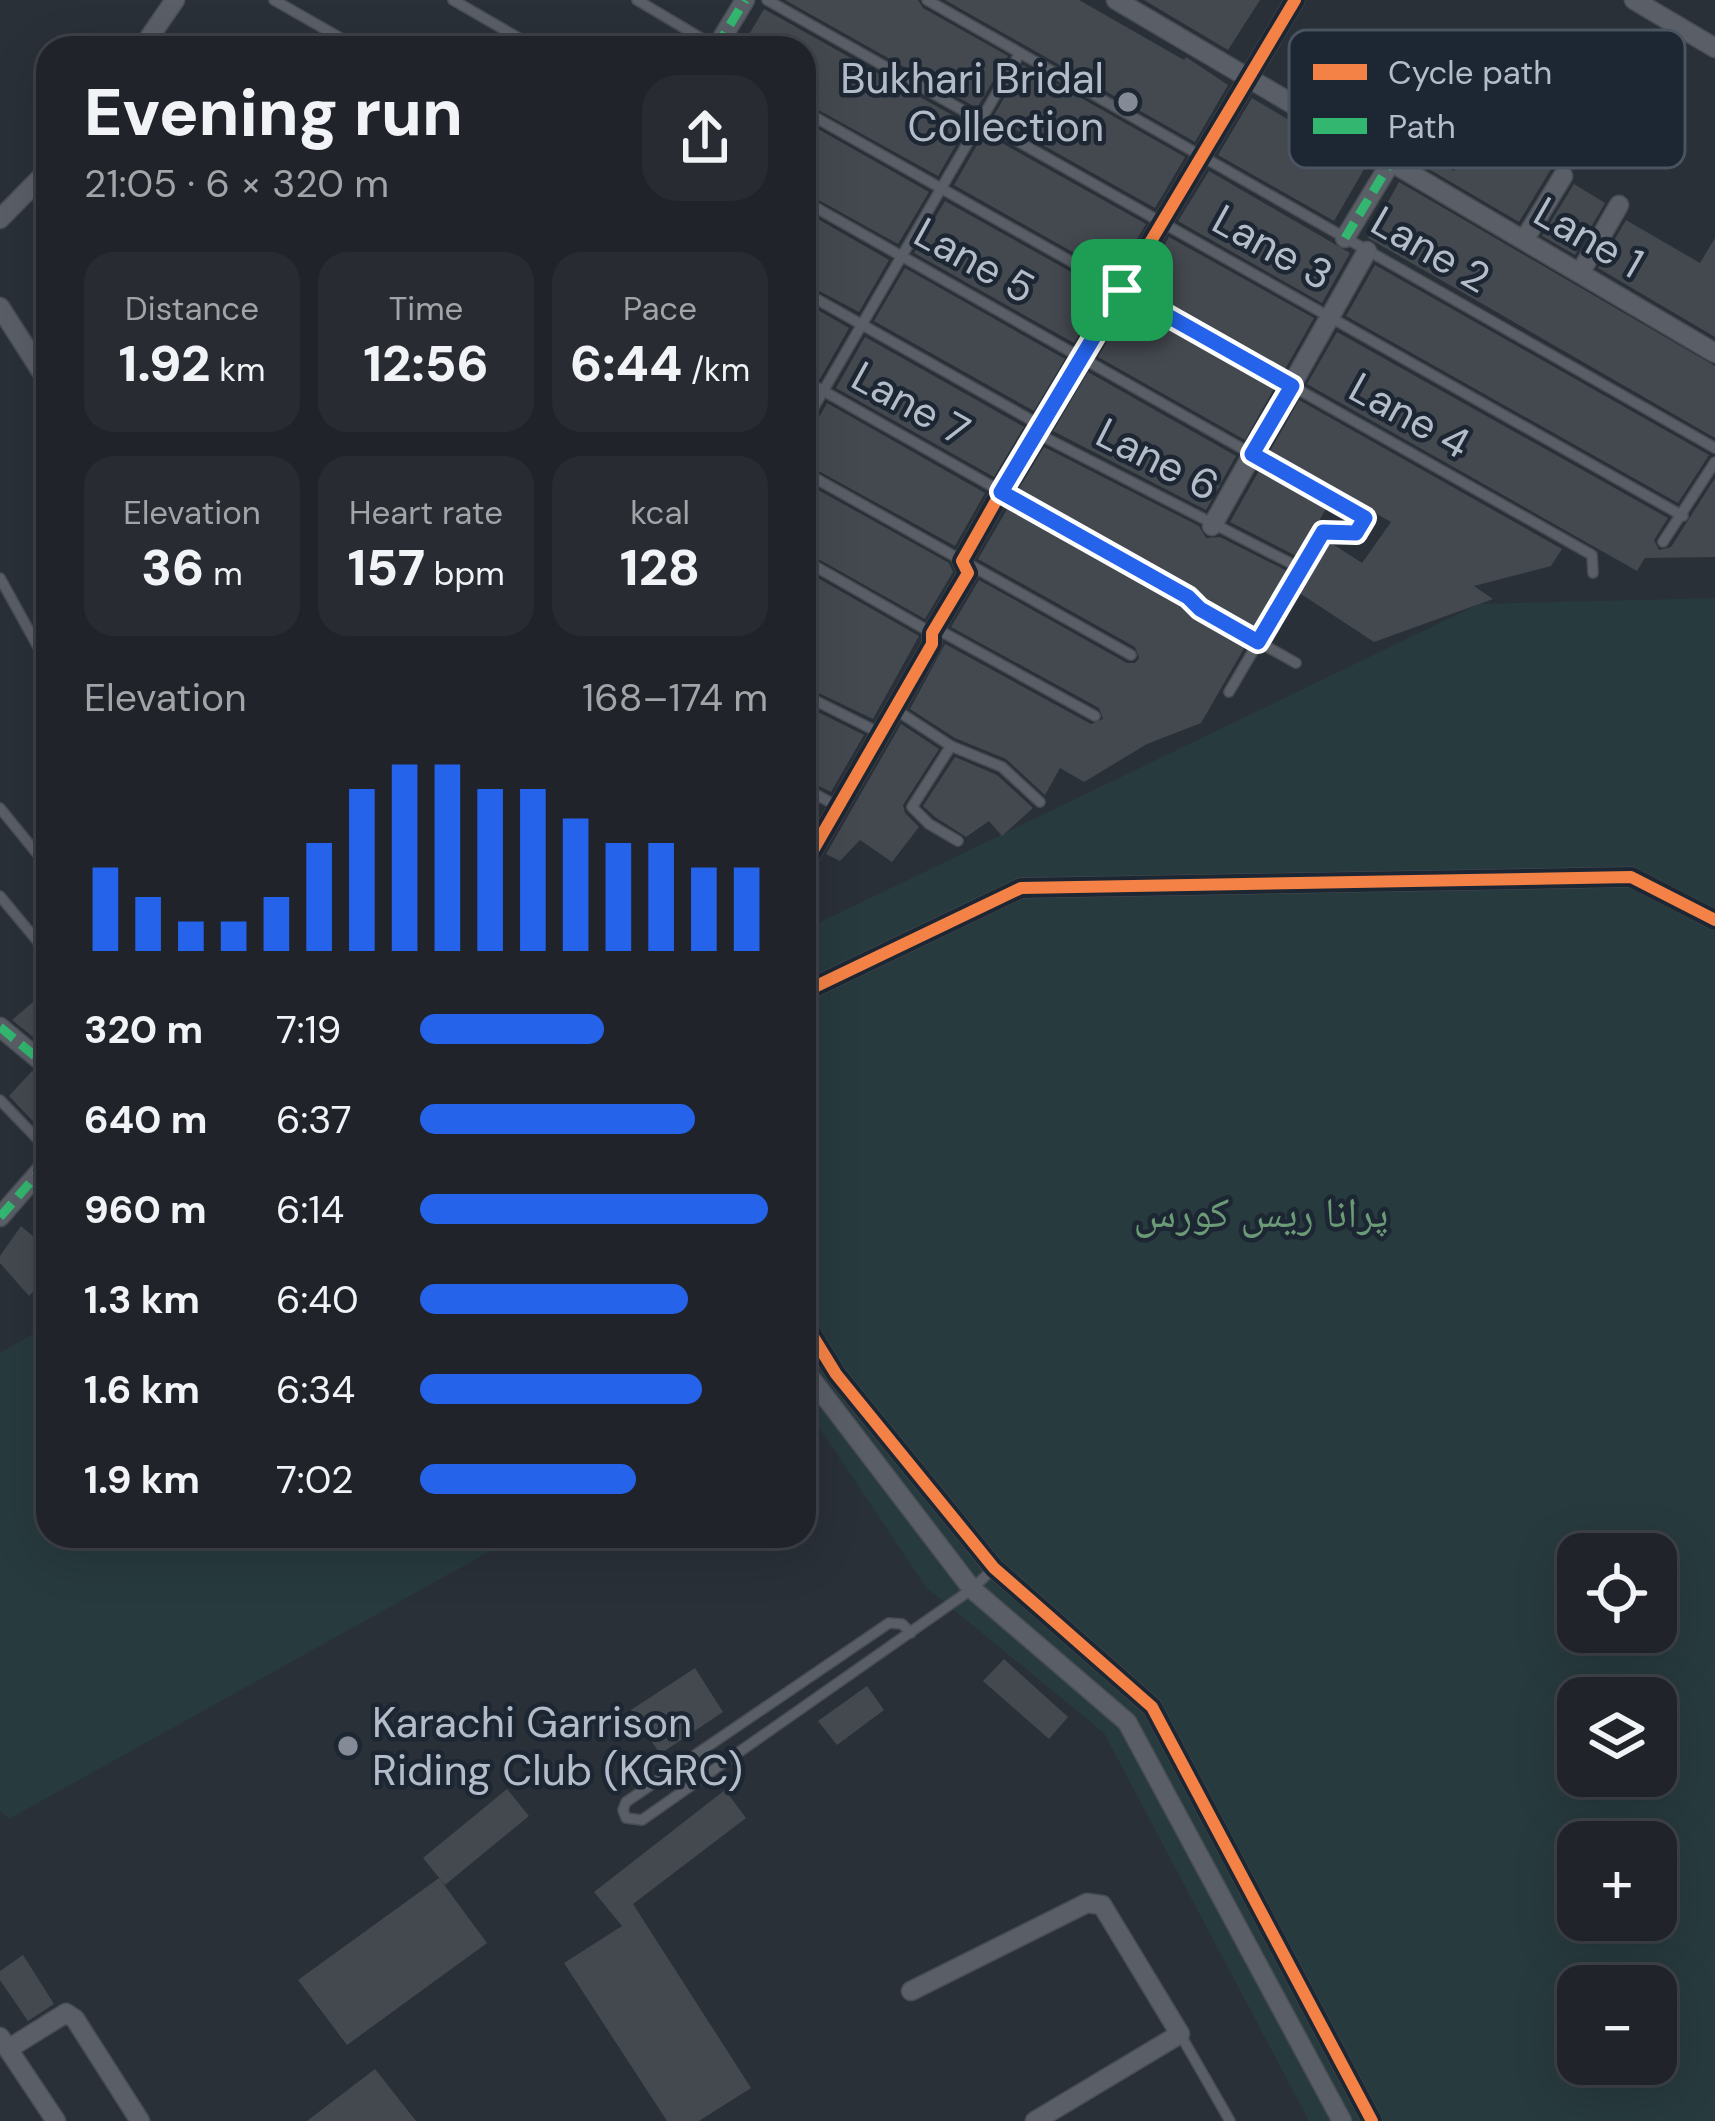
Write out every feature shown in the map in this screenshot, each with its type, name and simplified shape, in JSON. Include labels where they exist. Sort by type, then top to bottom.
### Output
[{"type":"street","points":[[151,36],[175,0]]},
{"type":"street","points":[[723,36],[745,0]]},
{"type":"street","name":"Lane 1","points":[[1116,0],[1289,102]]},
{"type":"street","points":[[816,846],[932,644],[932,633],[968,573],[962,561],[1001,492],[1295,0]]},
{"type":"street","points":[[1634,0],[1685,30]]},
{"type":"street","points":[[1685,30],[1715,48]]},
{"type":"street","points":[[1345,238],[1387,168]]},
{"type":"street","name":"Lane 1","points":[[1401,168],[1715,352]]},
{"type":"street","points":[[1524,240],[1563,176]]},
{"type":"street","points":[[0,219],[36,182]]},
{"type":"street","points":[[1580,273],[1619,205]]},
{"type":"street","points":[[1212,526],[1367,250]]},
{"type":"street","points":[[0,307],[36,363]]},
{"type":"street","points":[[816,986],[1021,888],[1631,877],[1715,920]]},
{"type":"street","points":[[0,1027],[36,1057]]},
{"type":"street","points":[[0,1217],[36,1176]]},
{"type":"street","points":[[816,1342],[836,1374],[994,1568],[1152,1707],[1372,2121]]},
{"type":"street","points":[[816,1385],[972,1589],[1126,1722],[1342,2121]]},
{"type":"street","points":[[910,1991],[1087,1903],[1102,1905],[1180,2034],[1036,2121]]},
{"type":"street","points":[[56,2121],[4,2043],[66,2013],[75,2018],[140,2121]]},
{"type":"lane","points":[[274,0],[337,36]]},
{"type":"lane","points":[[453,0],[515,36]]},
{"type":"lane","points":[[637,0],[698,36]]},
{"type":"lane","name":"Lane 3","points":[[767,0],[1683,516]]},
{"type":"lane","name":"Lane 2","points":[[927,0],[1715,448]]},
{"type":"lane","points":[[816,403],[1020,53]]},
{"type":"lane","name":"Lane 4","points":[[816,118],[1592,555],[1593,573]]},
{"type":"lane","name":"Lane 5","points":[[816,208],[1365,518],[1356,533],[1323,532],[1302,569]]},
{"type":"lane","name":"Lane 6","points":[[816,299],[1031,420],[1038,430],[1080,457],[1302,569]]},
{"type":"lane","name":"Lane 7","points":[[816,387],[1188,597],[1200,609],[1295,663]]},
{"type":"lane","points":[[1663,542],[1715,462]]},
{"type":"lane","points":[[816,479],[1130,655]]},
{"type":"lane","points":[[816,567],[932,633],[944,633],[1095,716]]},
{"type":"lane","points":[[1228,692],[1302,569]]},
{"type":"lane","points":[[0,578],[36,643]]},
{"type":"lane","points":[[816,701],[882,734]]},
{"type":"lane","points":[[896,710],[951,746],[1002,767],[1040,802]]},
{"type":"lane","points":[[951,746],[912,806],[929,824],[958,841]]},
{"type":"lane","points":[[816,795],[839,807]]},
{"type":"lane","points":[[0,808],[36,852]]},
{"type":"lane","points":[[0,896],[36,940]]},
{"type":"lane","points":[[0,1100],[36,1138]]},
{"type":"lane","points":[[911,1633],[902,1624],[889,1623],[626,1802],[626,1818],[642,1820],[911,1633],[994,1568]]},
{"type":"lane","points":[[1180,2034],[1230,2121]]},
{"type":"green space","name":"پرانا ریس کورس","points":[[1715,598],[1715,2121],[1309,2121],[1104,1733],[926,1587],[816,1423],[816,924],[1479,604]]},
{"type":"green space","points":[[36,1332],[36,1548],[495,1548],[9,1819],[0,1811],[0,1353]]},
{"type":"building","points":[[785,0],[918,0],[923,8],[1008,56],[977,108]]},
{"type":"building","points":[[945,0],[1079,0],[1228,85],[1195,142]]},
{"type":"building","points":[[1144,0],[1260,0],[1228,50]]},
{"type":"building","points":[[764,9],[812,36],[748,36]]},
{"type":"building","points":[[816,38],[968,124],[938,176],[816,109]]},
{"type":"building","points":[[1023,65],[1185,157],[1155,208],[993,117]]},
{"type":"building","points":[[1252,98],[1289,120],[1289,168],[1365,168],[1334,221],[1218,155]]},
{"type":"building","points":[[816,128],[929,192],[898,244],[816,199]]},
{"type":"building","points":[[984,133],[1146,224],[1115,276],[954,185]]},
{"type":"building","points":[[1427,168],[1553,168],[1519,222]]},
{"type":"building","points":[[1209,171],[1350,253],[1322,303],[1178,221]]},
{"type":"building","points":[[1399,182],[1715,366],[1715,438],[1368,238]]},
{"type":"building","points":[[1574,184],[1605,203],[1575,255],[1542,236]]},
{"type":"building","points":[[945,201],[1105,291],[1074,343],[914,253]]},
{"type":"building","points":[[816,218],[889,260],[859,312],[816,289]]},
{"type":"building","points":[[1626,220],[1700,263],[1715,238],[1715,337],[1598,268]]},
{"type":"building","points":[[1169,237],[1314,318],[1284,371],[1138,289]]},
{"type":"building","points":[[1375,265],[1709,455],[1678,503],[1346,316]]},
{"type":"building","points":[[905,268],[1065,359],[1034,411],[874,321]]},
{"type":"building","points":[[1129,304],[1275,387],[1245,440],[1098,357]]},
{"type":"building","points":[[816,309],[849,328],[820,379],[816,377]]},
{"type":"building","points":[[1337,332],[1668,518],[1654,540],[1659,550],[1671,547],[1715,478],[1715,557],[1645,558],[1637,571],[1307,384]]},
{"type":"building","points":[[865,337],[1024,427],[994,477],[836,388]]},
{"type":"building","points":[[1088,372],[1236,456],[1206,510],[1053,431]]},
{"type":"building","points":[[1299,400],[1562,549],[1551,566],[1474,586],[1493,599],[1374,642],[1298,592],[1328,541],[1362,563],[1391,522],[1269,453]]},
{"type":"building","points":[[827,403],[985,493],[955,546],[816,470],[816,422]]},
{"type":"building","points":[[1044,447],[1199,526],[1206,538],[1220,537],[1289,572],[1255,630],[1018,490]]},
{"type":"building","points":[[1260,469],[1327,507],[1298,557],[1230,522]]},
{"type":"building","points":[[816,489],[949,563],[953,572],[925,619],[816,558]]},
{"type":"building","points":[[1009,506],[1246,645],[1201,723],[1147,744],[1084,782],[1060,768],[1045,795],[1006,759],[955,738],[910,709],[945,644],[1091,724],[1103,719],[1099,708],[951,627],[979,580],[1127,663],[1139,658],[1135,647],[978,559]]},
{"type":"building","points":[[816,577],[919,636],[873,719],[816,692]]},
{"type":"building","points":[[816,711],[864,735],[831,792],[816,785]]},
{"type":"building","points":[[901,724],[939,749],[903,805],[919,827],[892,862],[860,840],[840,861],[826,854]]},
{"type":"building","points":[[955,757],[997,775],[1033,808],[1002,836],[989,821],[966,837],[935,817],[923,806]]},
{"type":"building","points":[[36,999],[36,1039],[12,1020]]},
{"type":"building","points":[[32,1071],[36,1075],[36,1124],[9,1096]]},
{"type":"building","points":[[21,1226],[36,1239],[36,1289],[29,1296],[0,1263]]},
{"type":"building","points":[[1004,1659],[1068,1717],[1049,1739],[983,1681]]},
{"type":"building","points":[[695,1668],[723,1712],[660,1754],[631,1710]]},
{"type":"building","points":[[867,1686],[884,1710],[837,1745],[818,1721]]},
{"type":"building","points":[[507,1789],[529,1816],[445,1885],[423,1858]]},
{"type":"building","points":[[725,1790],[746,1818],[633,1904],[751,2088],[699,2121],[667,2121],[564,1963],[622,1926],[594,1892]]},
{"type":"building","points":[[439,1878],[487,1943],[347,2045],[298,1980]]},
{"type":"building","points":[[23,1955],[54,2004],[28,2021],[0,1980],[0,1971]]},
{"type":"building","points":[[375,2069],[416,2121],[307,2121]]},
{"type":"marked path","points":[[723,36],[745,0]]},
{"type":"marked path","points":[[1345,238],[1387,168]]},
{"type":"marked path","points":[[0,1027],[36,1057]]},
{"type":"marked path","points":[[0,1217],[36,1176]]},
{"type":"cycle path","points":[[816,845],[932,644],[932,633],[968,573],[962,561],[1001,492],[1295,0]]},
{"type":"cycle path","points":[[816,986],[1021,888],[1631,877],[1715,920]]},
{"type":"cycle path","points":[[816,1342],[836,1374],[994,1568],[1152,1707],[1372,2121]]},
{"type":"place","name":"Bukhari Bridal Collection","points":[[1128,102]]},
{"type":"place","name":"Karachi Garrison Riding Club (KGRC)","points":[[348,1746]]},
{"type":"route","points":[[1122,290],[1292,386],[1252,454],[1365,518],[1356,533],[1323,532],[1258,642],[1001,492],[1122,290]]}]
